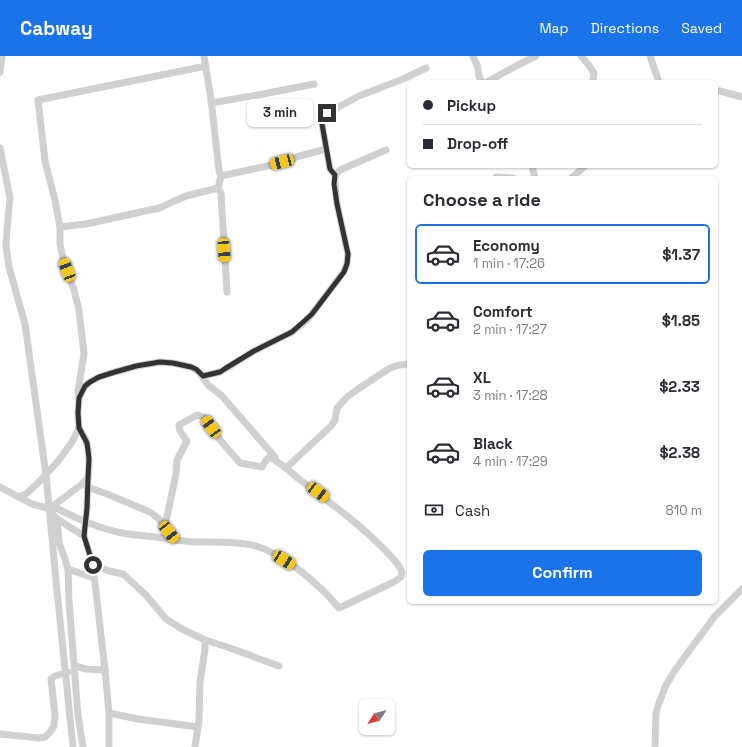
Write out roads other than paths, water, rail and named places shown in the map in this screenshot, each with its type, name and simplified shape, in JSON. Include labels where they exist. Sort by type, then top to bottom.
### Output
[{"type":"street","points":[[0,72],[2,56]]},
{"type":"street","points":[[204,56],[219,171],[221,176],[218,188],[221,193],[227,292]]},
{"type":"street","points":[[473,56],[481,80]]},
{"type":"street","points":[[491,80],[536,56]]},
{"type":"street","points":[[581,56],[594,73],[592,80]]},
{"type":"street","points":[[650,56],[658,80]]},
{"type":"street","points":[[109,747],[109,713],[106,670],[98,618],[93,565],[84,536],[89,465],[86,440],[79,428],[78,390],[84,354],[74,290],[62,258],[60,227],[45,162],[38,100],[206,66]]},
{"type":"street","points":[[335,175],[330,169],[322,124],[327,113],[358,96],[403,79],[426,68]]},
{"type":"street","points":[[211,102],[314,84]]},
{"type":"street","points":[[718,91],[742,97]]},
{"type":"street","points":[[0,148],[10,198],[6,246],[9,267],[24,324],[46,475],[73,747]]},
{"type":"street","points":[[221,176],[272,165],[326,149]]},
{"type":"street","points":[[203,376],[220,372],[254,351],[292,332],[312,314],[344,272],[347,264],[348,254],[337,204],[334,184],[335,175],[340,170],[386,150]]},
{"type":"street","points":[[574,176],[583,168]]},
{"type":"street","points":[[60,227],[86,224],[159,208],[186,196],[218,188]]},
{"type":"street","points":[[79,398],[85,386],[99,377],[142,365],[160,362],[173,363],[196,369],[203,376],[208,386],[221,395],[285,467]]},
{"type":"street","points":[[285,467],[331,426],[335,420],[337,408],[347,397],[358,388],[390,368],[407,364]]},
{"type":"street","points":[[0,487],[36,506],[50,508],[93,525],[127,534],[194,542],[251,544],[264,549],[292,565],[312,580],[339,608],[383,588],[401,577],[402,572],[399,566],[375,540],[334,505],[270,456],[262,467],[240,463],[221,441],[204,417],[197,415],[179,425],[180,431],[187,441],[177,460],[176,474],[165,526]]},
{"type":"street","points":[[18,496],[26,494],[30,491],[46,475],[72,442],[79,428]]},
{"type":"street","points":[[50,508],[88,478]]},
{"type":"street","points":[[87,486],[147,511],[158,518],[176,540]]},
{"type":"street","points":[[50,508],[57,519],[84,536]]},
{"type":"street","points":[[57,519],[59,543],[68,569],[69,601],[79,724],[83,747]]},
{"type":"street","points":[[93,565],[123,574],[146,595],[166,619],[182,629],[205,640],[279,666]]},
{"type":"street","points":[[68,569],[94,578]]},
{"type":"street","points":[[655,747],[656,713],[665,687],[675,670],[715,616],[742,589]]},
{"type":"street","points":[[195,747],[205,640]]},
{"type":"street","points":[[0,734],[40,738],[45,737],[54,726],[55,718],[51,679],[55,676],[75,669],[106,670]]},
{"type":"street","points":[[109,713],[145,720],[198,727]]}]
